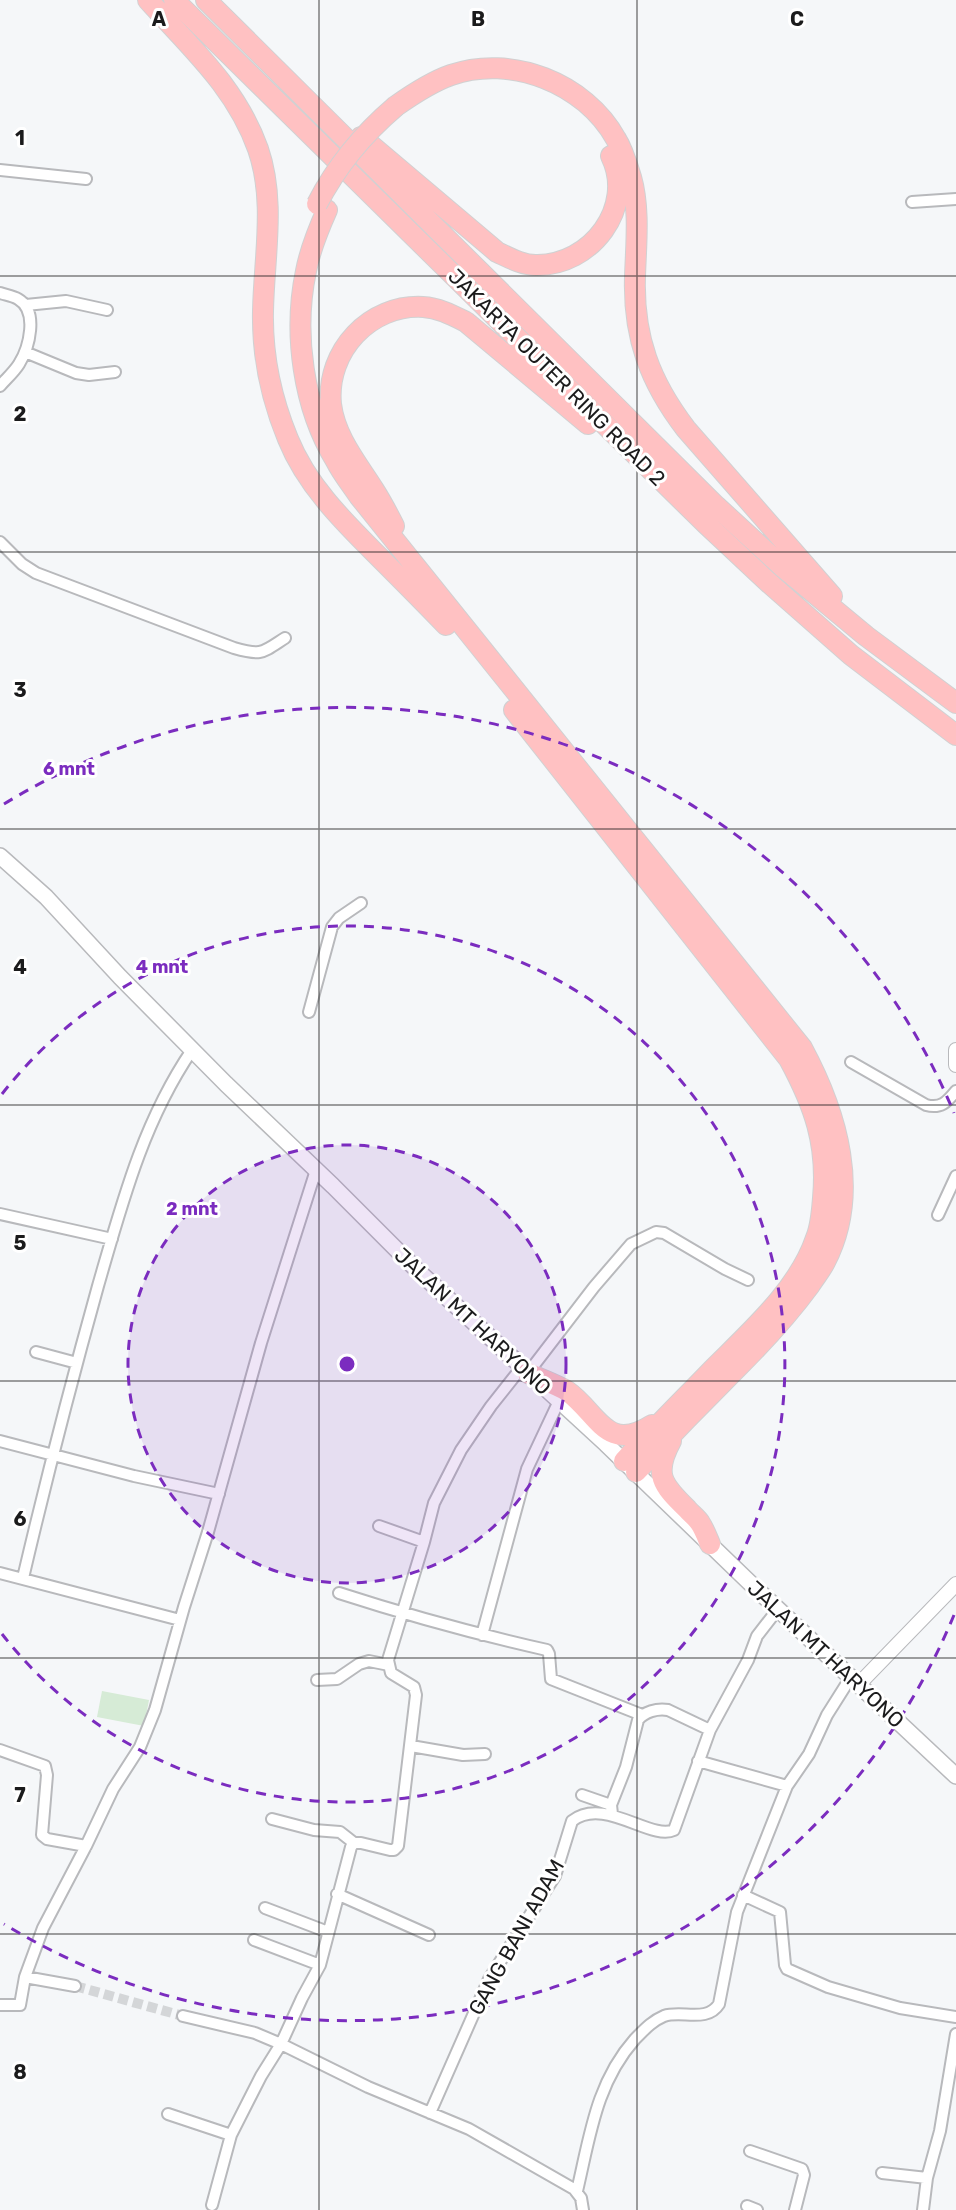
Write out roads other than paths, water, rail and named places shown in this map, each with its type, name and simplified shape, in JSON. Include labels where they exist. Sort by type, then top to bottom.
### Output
[{"type":"highway","points":[[148,0],[200,54],[228,89],[245,118],[258,149],[266,178],[268,210],[262,312],[264,350],[269,382],[289,442],[306,474],[325,500],[446,625]]},
{"type":"highway","name":"JAKARTA OUTER RING ROAD 2","points":[[174,0],[705,523],[851,655],[956,735]]},
{"type":"highway","name":"JAKARTA OUTER RING ROAD 2","points":[[206,0],[716,506],[784,568],[866,636],[956,703]]},
{"type":"highway","points":[[817,1259],[817,1237],[825,1173],[820,1129],[806,1090],[789,1059],[349,503],[311,436],[299,400],[291,357],[290,307],[295,269],[302,246],[322,207],[351,169],[397,112],[423,88],[451,75],[477,69],[504,69],[534,74],[559,85],[585,101],[602,119],[616,138],[625,159],[636,198],[636,307],[647,362],[656,383],[670,407],[692,436],[866,636]]},
{"type":"highway","points":[[279,72],[387,158],[497,252],[515,261],[535,265],[553,264],[569,259],[588,248],[600,236],[612,217],[617,200],[618,180],[614,162],[605,143],[591,124],[554,94],[530,84],[503,80],[476,80],[452,87],[397,112]]},
{"type":"highway","points":[[322,207],[306,272],[302,311],[302,357],[310,397],[335,461],[358,496],[802,1048],[820,1083],[835,1125],[842,1168],[843,1207],[835,1239],[817,1259],[797,1289],[766,1316],[630,1467]]},
{"type":"highway","points":[[425,579],[375,491],[350,454],[336,426],[331,403],[332,378],[340,356],[351,338],[367,323],[402,307],[425,307],[446,312],[466,322],[705,523]]},
{"type":"highway","points":[[525,1370],[567,1391],[605,1428],[618,1435],[632,1436],[673,1421]]},
{"type":"highway","points":[[673,1421],[662,1457],[663,1482],[699,1522],[710,1544]]},
{"type":"main road","name":"JALAN MT HARYONO","points":[[0,856],[46,897],[192,1050],[434,1286],[630,1467],[956,1776]]},
{"type":"street","points":[[0,170],[86,180]]},
{"type":"street","points":[[912,202],[956,199]]},
{"type":"street","points":[[0,293],[16,297],[26,305],[30,318],[25,352],[18,366],[0,386]]},
{"type":"street","points":[[26,305],[66,302],[107,310]]},
{"type":"street","points":[[25,352],[76,373],[89,375],[115,372]]},
{"type":"street","points":[[0,542],[22,564],[36,573],[234,648],[268,651],[285,638]]},
{"type":"street","points":[[309,1012],[332,927],[339,918],[361,903]]},
{"type":"street","points":[[23,1578],[52,1456],[133,1166],[165,1092],[192,1050]]},
{"type":"street","points":[[956,1050],[956,1065]]},
{"type":"street","points":[[850,1062],[926,1105],[943,1106],[956,1091]]},
{"type":"street","points":[[0,2005],[20,2005],[25,1977],[43,1928],[113,1789],[140,1747],[167,1673],[180,1620],[219,1494],[261,1343],[316,1170]]},
{"type":"street","points":[[938,1215],[956,1176]]},
{"type":"street","points":[[0,1214],[28,1222],[80,1230],[111,1239]]},
{"type":"street","points":[[272,1819],[314,1830],[340,1832],[354,1843],[390,1850],[398,1846],[416,1690],[393,1676],[388,1660],[434,1503],[461,1450],[491,1406],[525,1370],[631,1244],[656,1232],[664,1233],[748,1280]]},
{"type":"street","points":[[36,1352],[77,1363]]},
{"type":"street","points":[[482,1635],[527,1469],[559,1401]]},
{"type":"street","points":[[0,1441],[52,1456],[219,1494]]},
{"type":"street","points":[[379,1526],[424,1542]]},
{"type":"street","points":[[0,1573],[180,1620]]},
{"type":"street","points":[[584,2210],[578,2192],[596,2113],[607,2078],[618,2060],[654,2021],[672,2014],[705,2014],[712,2012],[719,2004],[737,1912],[743,1894],[787,1786],[809,1754],[827,1715],[854,1681],[956,1584]]},
{"type":"street","points":[[339,1593],[402,1614],[547,1650],[551,1679],[642,1714],[662,1709],[668,1710],[710,1730]]},
{"type":"street","name":"GANG BANI ADAM","points":[[430,2113],[489,1979],[555,1876],[572,1821],[578,1816],[612,1810],[665,1832],[674,1830],[710,1730],[748,1660],[757,1636],[778,1609]]},
{"type":"street","points":[[317,1680],[337,1679],[359,1664],[369,1661],[389,1665]]},
{"type":"street","points":[[582,1795],[612,1810],[638,1720],[642,1714]]},
{"type":"street","points":[[411,1746],[463,1755],[484,1754]]},
{"type":"street","points":[[0,1750],[45,1766],[47,1775],[42,1835],[47,1839],[86,1846]]},
{"type":"street","points":[[698,1761],[787,1786]]},
{"type":"street","points":[[212,2205],[231,2135],[261,2076],[281,2044],[320,1965],[348,1854],[354,1843]]},
{"type":"street","points":[[337,1894],[429,1935]]},
{"type":"street","points":[[743,1894],[780,1912],[787,1969],[828,1987],[900,2008],[956,2017]]},
{"type":"street","points":[[265,1908],[328,1932]]},
{"type":"street","points":[[254,1940],[320,1965]]},
{"type":"street","points":[[25,1977],[75,1986]]},
{"type":"street","points":[[183,2016],[255,2033],[281,2044],[368,2087],[469,2129],[578,2192]]},
{"type":"street","points":[[923,2210],[927,2178],[940,2131],[956,2034]]},
{"type":"street","points":[[168,2114],[231,2135]]},
{"type":"street","points":[[750,2151],[802,2169],[804,2175],[795,2210]]},
{"type":"street","points":[[882,2173],[927,2178]]},
{"type":"tunnel","points":[[75,1986],[183,2016]]}]
